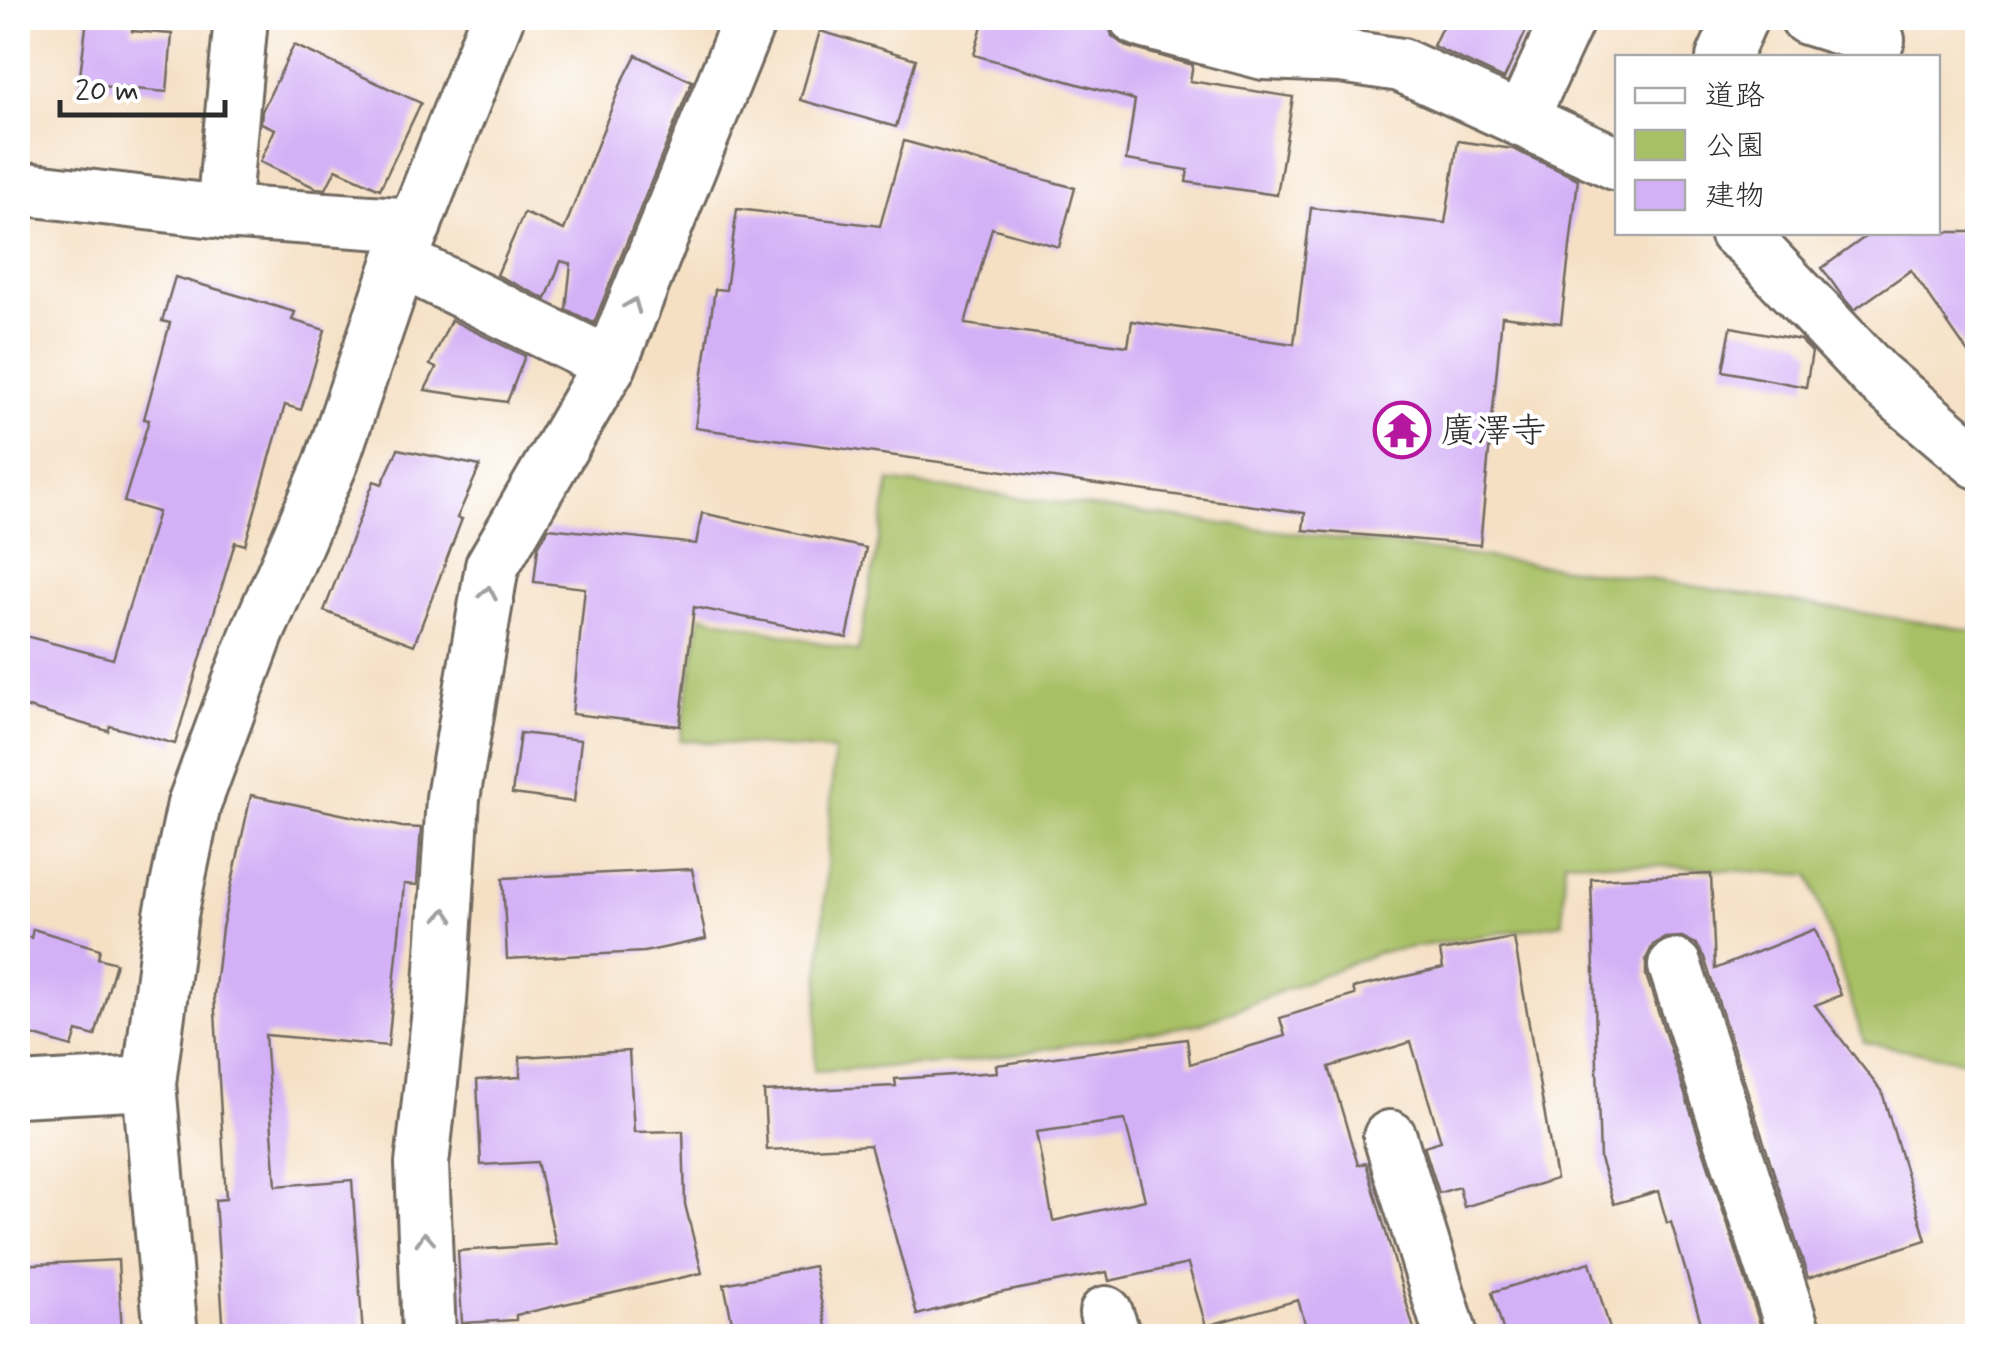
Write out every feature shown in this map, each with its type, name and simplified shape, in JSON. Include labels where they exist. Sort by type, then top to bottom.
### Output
[{"type":"street","points":[[223,212],[241,18]]},
{"type":"street","points":[[171,1336],[149,1083],[171,915],[194,804],[257,634],[330,466],[407,242],[497,18]]},
{"type":"street","points":[[429,1336],[422,1164],[440,1001],[453,798],[492,566],[610,364],[750,18]]},
{"type":"street","points":[[1136,18],[1264,53],[1341,56],[1401,65],[1615,163]]},
{"type":"street","points":[[1521,120],[1568,18]]},
{"type":"street","points":[[1723,55],[1741,18]]},
{"type":"street","points":[[1807,18],[1878,40]]},
{"type":"street","points":[[18,188],[223,212],[407,242],[610,364]]},
{"type":"street","points":[[1740,235],[1876,376],[1978,462]]},
{"type":"street","points":[[1675,966],[1795,1336]]},
{"type":"street","points":[[18,1090],[149,1083]]},
{"type":"street","points":[[1390,1137],[1452,1336]]},
{"type":"green space","points":[[890,481],[1642,578],[1977,631],[1977,1063],[1864,1042],[1810,875],[1565,860],[1563,923],[1377,953],[1199,1024],[958,1063],[814,1071],[834,751],[680,740],[701,615],[858,652]]},
{"type":"building","points":[[87,18],[133,22],[132,31],[172,34],[167,92],[79,84]]},
{"type":"building","points":[[984,18],[1107,18],[1112,36],[1125,46],[1193,65],[1190,81],[1293,97],[1277,195],[1186,182],[1188,170],[1126,160],[1135,100],[974,55]]},
{"type":"building","points":[[1446,18],[1532,18],[1504,79],[1433,46]]},
{"type":"building","points":[[820,31],[916,59],[896,127],[800,100]]},
{"type":"building","points":[[294,45],[421,103],[380,189],[336,169],[326,189],[316,188],[260,162],[275,129],[261,123],[262,111]]},
{"type":"building","points":[[636,55],[692,81],[594,323],[566,309],[571,264],[561,261],[546,299],[497,275],[524,213],[564,230]]},
{"type":"building","points":[[904,141],[1075,188],[1059,247],[992,228],[965,324],[1128,346],[1132,321],[1294,344],[1311,208],[1445,223],[1458,141],[1513,149],[1578,179],[1561,323],[1502,316],[1480,545],[1303,530],[1305,513],[695,428],[715,289],[726,290],[737,209],[880,226]]},
{"type":"building","points":[[1978,232],[1978,367],[1911,270],[1854,310],[1822,268],[1868,235]]},
{"type":"building","points":[[175,277],[295,312],[292,320],[325,330],[301,410],[285,405],[245,545],[235,542],[175,744],[110,726],[108,731],[18,705],[18,634],[113,659],[158,512],[124,502],[149,420],[144,419],[170,323],[162,321]]},
{"type":"building","points":[[451,320],[525,356],[507,402],[425,390],[436,368],[430,365]]},
{"type":"building","points":[[1731,327],[1800,340],[1812,352],[1806,387],[1723,371]]},
{"type":"building","points":[[398,449],[480,466],[457,518],[462,519],[414,645],[324,611],[374,481],[382,484]]},
{"type":"building","points":[[702,513],[866,548],[847,638],[694,607],[680,726],[572,714],[585,588],[534,582],[538,547],[549,528],[696,544]]},
{"type":"building","points":[[520,733],[581,740],[574,802],[512,794]]},
{"type":"building","points":[[251,795],[421,828],[417,885],[404,884],[388,1046],[265,1035],[276,1186],[352,1180],[363,1336],[224,1336],[215,1200],[226,1199],[214,995],[222,928]]},
{"type":"building","points":[[692,869],[706,939],[644,952],[507,959],[503,878]]},
{"type":"building","points":[[1711,874],[1715,969],[1815,929],[1841,995],[1815,1005],[1882,1092],[1926,1240],[1808,1278],[1704,957],[1696,944],[1682,937],[1665,938],[1653,945],[1646,959],[1646,975],[1764,1336],[1705,1336],[1658,1191],[1614,1204],[1600,1159],[1591,879]]},
{"type":"building","points":[[33,929],[100,949],[98,958],[116,963],[95,1036],[77,1031],[72,1047],[18,1031],[18,935],[31,938]]},
{"type":"building","points":[[1514,938],[1556,1179],[1464,1207],[1459,1187],[1439,1193],[1424,1146],[1441,1141],[1411,1042],[1329,1067],[1358,1165],[1366,1163],[1416,1336],[1309,1336],[1298,1300],[1206,1326],[1188,1264],[1109,1281],[1107,1272],[994,1294],[917,1315],[870,1145],[767,1150],[764,1092],[896,1086],[895,1079],[997,1072],[996,1065],[1187,1039],[1190,1064],[1285,1036],[1280,1018],[1355,995],[1353,988],[1443,968],[1440,951]],"holes":[[[1125,1120],[1145,1200],[1053,1221],[1036,1132]]]},
{"type":"building","points":[[629,1051],[634,1132],[683,1131],[685,1204],[702,1273],[516,1315],[516,1320],[462,1323],[458,1251],[556,1244],[537,1162],[481,1165],[477,1080],[520,1077],[520,1057]]},
{"type":"building","points":[[118,1260],[122,1334],[18,1333],[18,1265]]},
{"type":"building","points":[[1590,1262],[1612,1336],[1505,1336],[1492,1292]]},
{"type":"building","points":[[814,1266],[828,1336],[735,1336],[724,1284]]},
{"type":"place","name":"廣澤寺","points":[[1402,430]]}]
